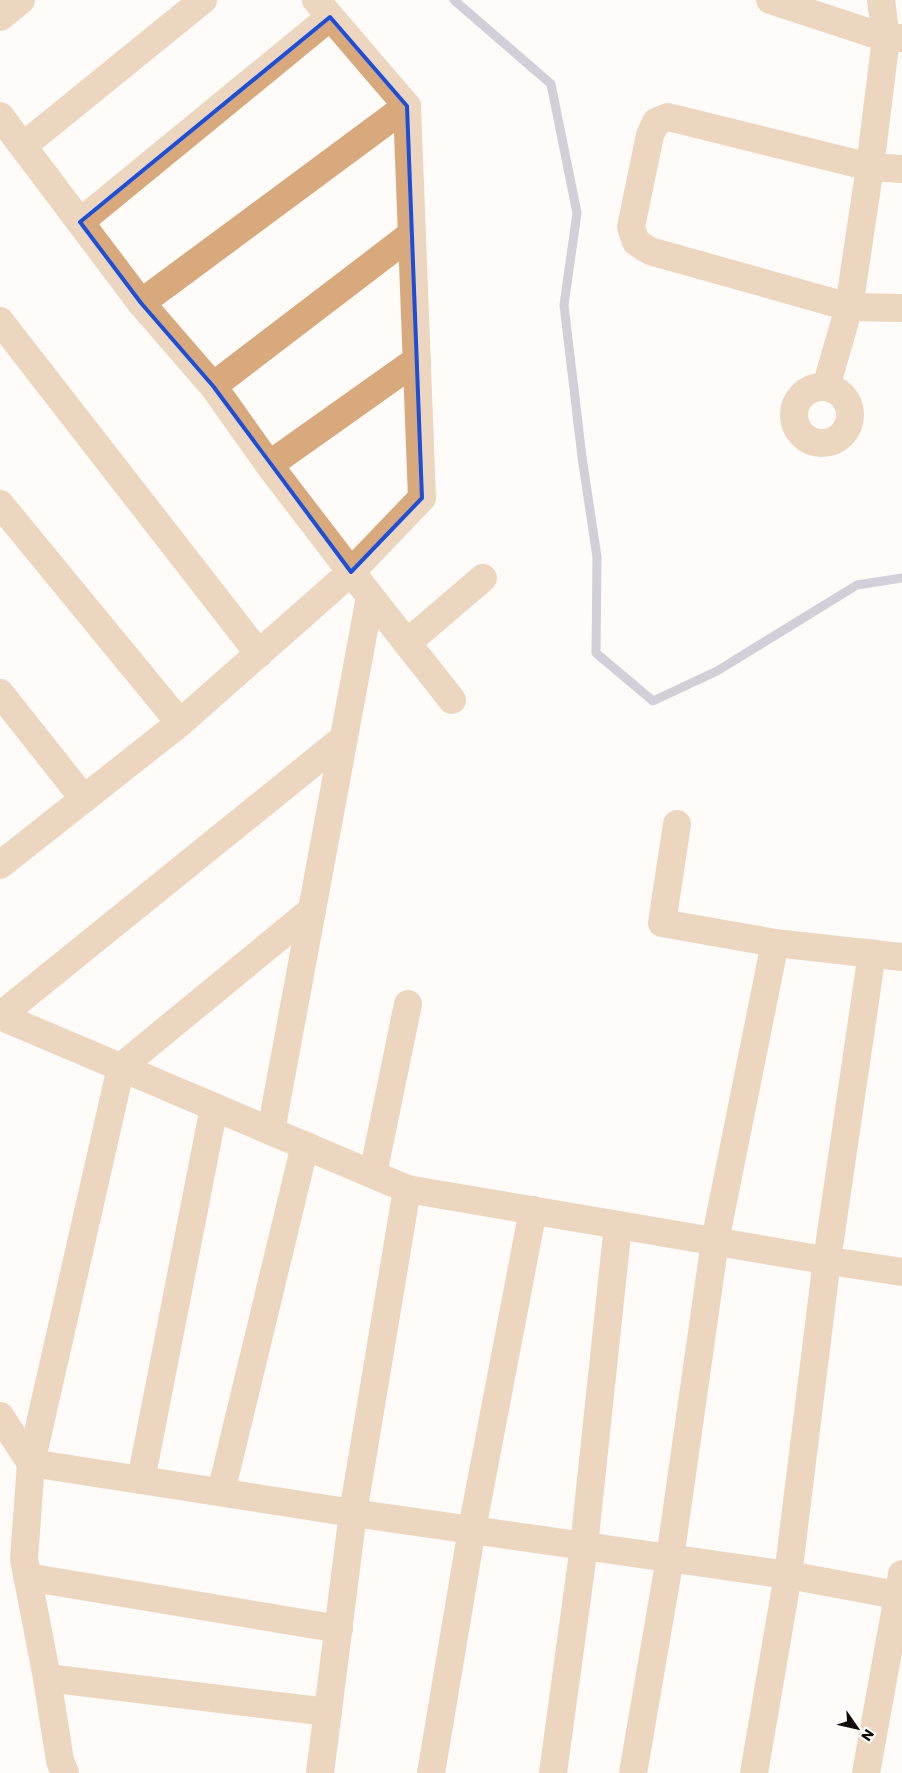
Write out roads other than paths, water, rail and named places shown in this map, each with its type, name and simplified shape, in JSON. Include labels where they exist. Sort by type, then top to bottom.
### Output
[{"type":"street","points":[[0,17],[21,0]]},
{"type":"street","points":[[22,146],[202,0]]},
{"type":"street","points":[[770,0],[894,38]]},
{"type":"street","points":[[826,387],[849,307],[870,167],[894,38],[881,0]]},
{"type":"street","points":[[0,865],[180,723],[260,654],[351,572],[422,498],[407,106],[323,8],[80,222]]},
{"type":"street","points":[[141,303],[407,106]]},
{"type":"street","points":[[0,116],[141,303],[213,386],[269,465],[452,700]]},
{"type":"street","points":[[902,169],[870,167],[668,117],[656,122],[650,135],[631,227],[636,242],[650,251],[849,307],[902,308]]},
{"type":"street","points":[[213,386],[412,234]]},
{"type":"street","points":[[0,321],[260,654]]},
{"type":"street","points":[[269,465],[417,360]]},
{"type":"street","points":[[0,504],[180,723]]},
{"type":"street","points":[[407,643],[483,578]]},
{"type":"street","points":[[271,1131],[370,597]]},
{"type":"street","points":[[0,693],[84,799]]},
{"type":"street","points":[[344,738],[0,1016],[407,1189],[902,1272]]},
{"type":"street","points":[[677,824],[662,923],[775,943],[902,957]]},
{"type":"street","points":[[65,1773],[60,1761],[47,1678],[24,1559],[31,1463],[121,1067],[312,910]]},
{"type":"street","points":[[633,1773],[670,1558],[715,1241],[775,943]]},
{"type":"street","points":[[754,1773],[788,1575],[827,1260],[872,953]]},
{"type":"street","points":[[373,1174],[408,1004]]},
{"type":"street","points":[[141,1480],[214,1107]]},
{"type":"street","points":[[221,1492],[305,1146]]},
{"type":"street","points":[[320,1773],[353,1512],[407,1189]]},
{"type":"street","points":[[431,1773],[472,1529],[533,1210]]},
{"type":"street","points":[[553,1773],[584,1546],[618,1225]]},
{"type":"street","points":[[0,1416],[31,1463],[584,1546],[901,1589],[866,1773]]},
{"type":"street","points":[[27,1577],[339,1629]]},
{"type":"street","points":[[47,1678],[328,1712]]},
{"type":"waterway","points":[[454,0],[551,84],[577,213],[564,305],[582,457],[597,557],[596,653],[653,701],[717,671],[857,585],[902,578]]}]
